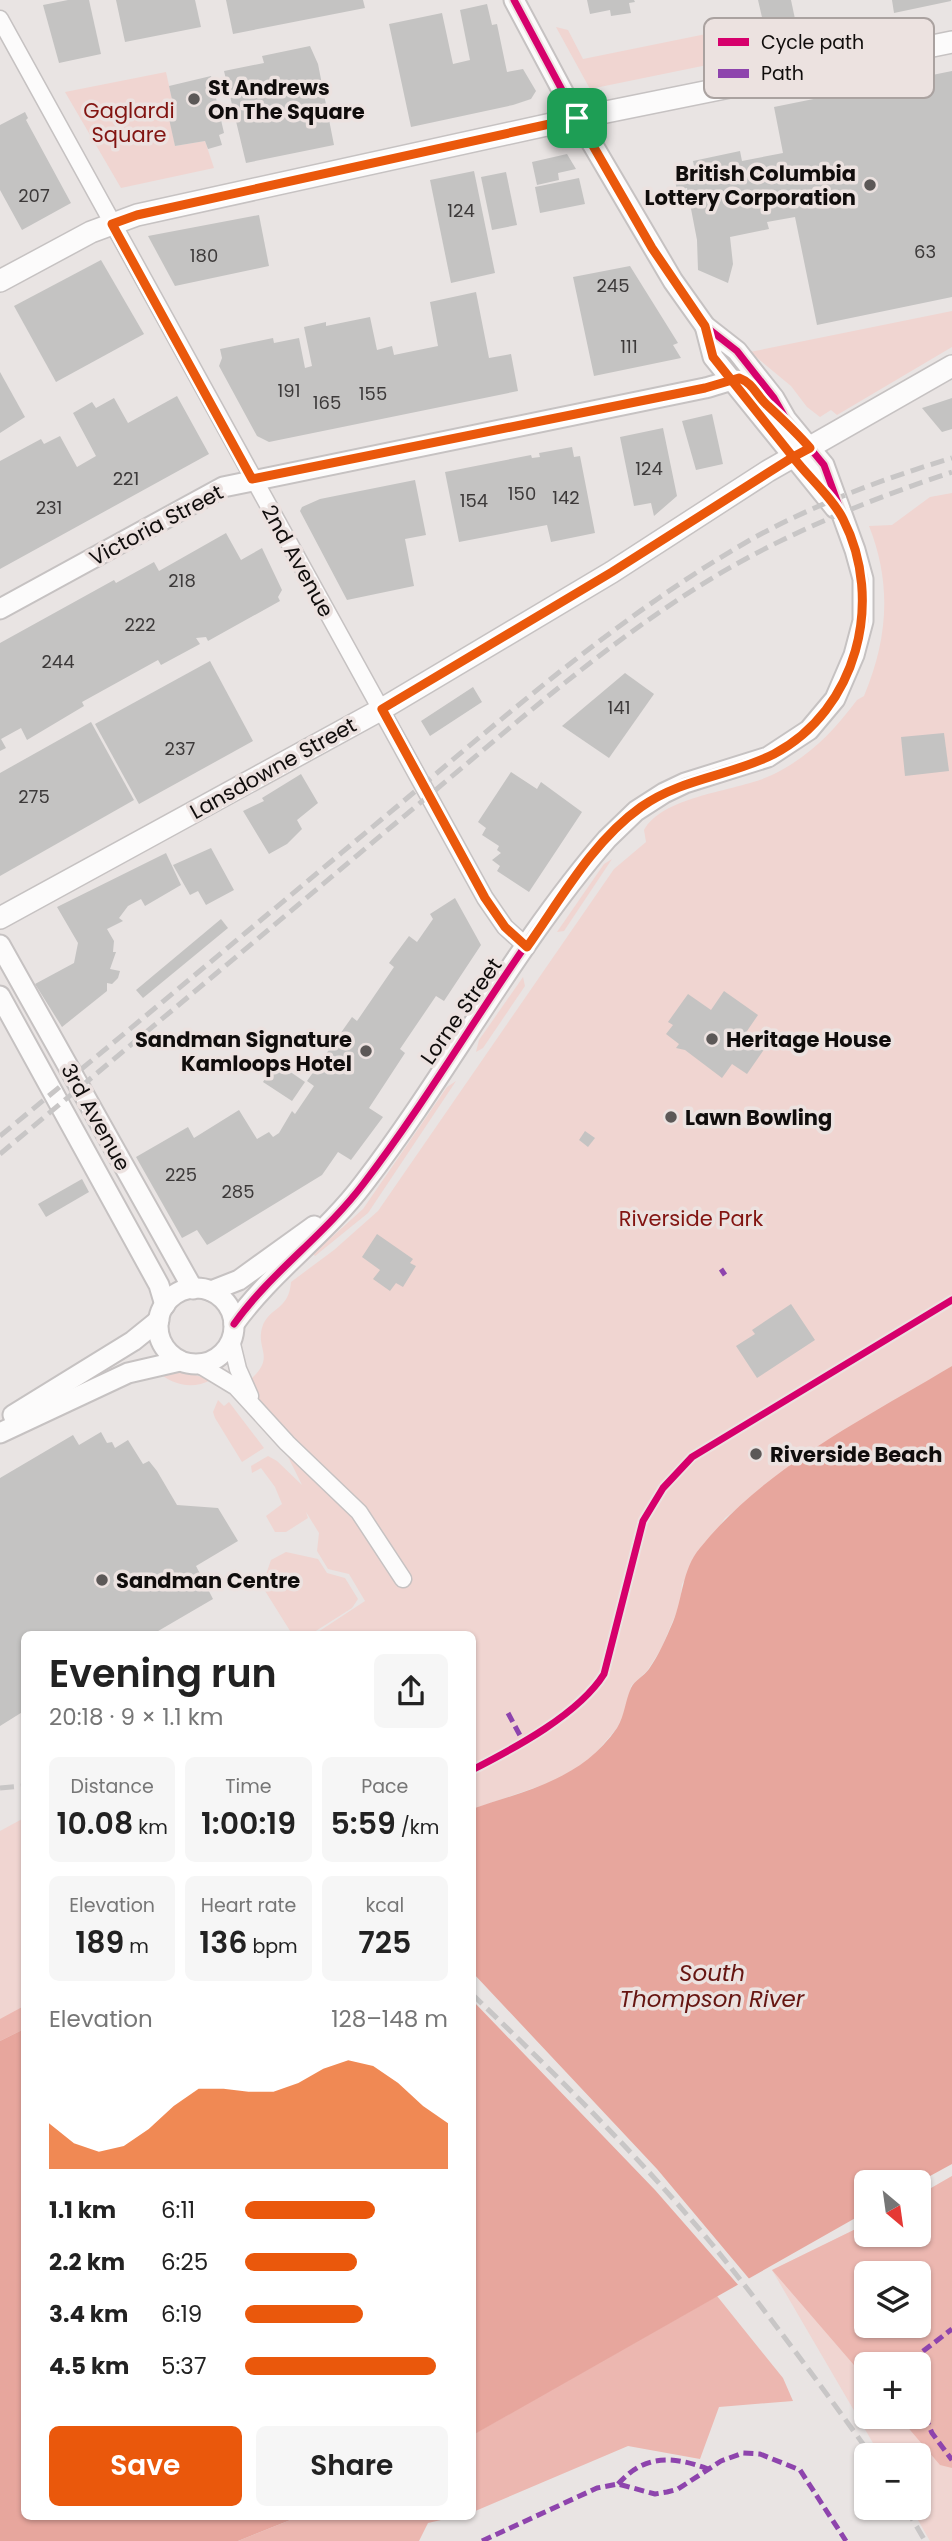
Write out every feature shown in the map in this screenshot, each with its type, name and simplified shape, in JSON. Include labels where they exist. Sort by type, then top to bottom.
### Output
[{"type":"main road","points":[[934,46],[952,42]]},
{"type":"main road","points":[[0,281],[91,232],[149,212],[704,92]]},
{"type":"main road","name":"Lansdowne Street","points":[[0,918],[382,709],[612,572],[801,453],[952,366]]},
{"type":"street","points":[[514,0],[577,118],[652,248],[705,326],[737,351],[774,398],[801,453]]},
{"type":"street","name":"2nd Avenue","points":[[0,19],[252,479],[491,906],[505,927],[527,947]]},
{"type":"street","points":[[705,326],[713,357],[732,381],[801,453]]},
{"type":"street","points":[[732,381],[739,378],[749,382],[766,405],[786,419]]},
{"type":"street","name":"Victoria Street","points":[[0,609],[223,487],[732,381]]},
{"type":"street","name":"Lorne Street","points":[[233,1332],[252,1300],[355,1196],[598,848],[636,811],[685,783],[777,752],[803,735],[828,709],[854,655],[864,610],[861,570],[828,472],[801,453]]},
{"type":"street","name":"3rd Avenue","points":[[0,945],[202,1290]]},
{"type":"street","name":"3rd Avenue","points":[[0,996],[159,1285],[162,1312]]},
{"type":"street","name":"Lorne Street","points":[[202,1290],[251,1272],[355,1196]]},
{"type":"street","points":[[0,1423],[133,1340],[162,1312],[173,1297],[202,1290],[227,1304],[238,1369],[254,1404]]},
{"type":"street","points":[[162,1312],[161,1340],[189,1362],[236,1387],[254,1404],[275,1431],[359,1512],[403,1578]]},
{"type":"street","points":[[0,1433],[128,1373],[218,1357],[233,1332]]},
{"type":"green space","points":[[556,27],[568,30],[583,59],[704,34],[704,66],[590,89]]},
{"type":"green space","name":"Gaglardi Square","points":[[166,72],[175,113],[169,114],[175,146],[205,141],[214,168],[121,188],[65,92]]},
{"type":"green space","points":[[952,311],[952,347],[837,415],[831,410],[820,417],[807,407],[791,386],[750,352]]},
{"type":"green space","name":"Riverside Park","points":[[952,493],[952,1366],[818,1448],[725,1518],[682,1584],[680,1604],[661,1649],[647,1671],[631,1686],[626,1709],[617,1728],[587,1763],[551,1782],[476,1808],[476,1631],[320,1631],[365,1601],[349,1574],[328,1569],[317,1551],[319,1533],[306,1512],[308,1518],[286,1532],[275,1532],[266,1516],[282,1504],[275,1487],[261,1468],[252,1473],[251,1466],[268,1456],[302,1485],[250,1380],[258,1372],[264,1359],[262,1328],[269,1316],[283,1304],[291,1282],[334,1250],[378,1211],[614,869],[646,842],[644,830],[654,818],[684,801],[758,781],[785,768],[819,743],[857,700],[864,696],[878,654],[884,611],[881,569],[869,526],[892,525],[930,497]]},
{"type":"green space","points":[[612,859],[564,931],[557,932],[604,864]]},
{"type":"green space","points":[[523,977],[525,986],[483,1048],[476,1052],[479,1040]]},
{"type":"green space","points":[[456,1081],[368,1213],[315,1256],[313,1254],[363,1209],[447,1087]]},
{"type":"green space","points":[[157,1371],[189,1373],[211,1380],[197,1385],[182,1385]]},
{"type":"green space","points":[[218,1400],[224,1406],[229,1402],[264,1448],[242,1462],[215,1418],[213,1412]]},
{"type":"green space","points":[[286,1552],[318,1559],[327,1573],[345,1578],[358,1599],[352,1608],[316,1631],[290,1631],[262,1586],[271,1560]]},
{"type":"green space","points":[[21,1820],[21,2030],[0,2041],[0,1831]]},
{"type":"green space","points":[[952,2176],[952,2541],[930,2541],[918,2520],[931,2520],[931,2443],[873,2443],[865,2429],[931,2429],[931,2352],[854,2352],[854,2410],[772,2270],[854,2230],[854,2247],[931,2247],[931,2188]]},
{"type":"shaded area","points":[[21,2008],[21,2030],[0,2041],[0,2019]]},
{"type":"shaded area","points":[[952,2176],[952,2468],[940,2465],[931,2454],[931,2443],[921,2443],[909,2429],[931,2429],[931,2352],[854,2352],[854,2365],[772,2270],[854,2230],[854,2247],[931,2247],[931,2188]]},
{"type":"shaded area","points":[[717,2296],[783,2378],[793,2401],[719,2407],[700,2459],[628,2446],[476,2511],[476,2433]]},
{"type":"shaded area","points":[[290,2520],[441,2520],[428,2523],[419,2541],[238,2541]]},
{"type":"water","name":"South Thompson River","points":[[952,1366],[952,2164],[931,2175],[931,2170],[854,2170],[854,2219],[476,2433],[476,1808],[533,1788],[571,1771],[603,1745],[620,1723],[632,1685],[649,1669],[662,1646],[673,1622],[686,1574],[694,1556],[726,1519],[754,1493],[817,1446]]},
{"type":"water","points":[[21,2030],[21,2520],[290,2520],[238,2541],[0,2541],[0,2041]]},
{"type":"pier","points":[[476,1976],[657,2169],[751,2281],[740,2287],[655,2190],[476,2004]]},
{"type":"building","points":[[68,0],[89,0],[101,54],[59,63],[43,5]]},
{"type":"building","points":[[116,0],[195,0],[201,27],[125,42]]},
{"type":"building","points":[[226,0],[363,0],[365,8],[233,34]]},
{"type":"building","points":[[587,0],[635,2],[629,3],[631,13],[611,16],[610,10],[590,14]]},
{"type":"building","points":[[758,0],[791,0],[795,18],[762,18]]},
{"type":"building","points":[[892,0],[951,0],[951,1],[894,13]]},
{"type":"building","points":[[487,4],[492,25],[497,24],[507,72],[523,69],[536,91],[531,99],[513,105],[411,127],[389,24],[442,13],[453,64],[470,60],[460,10]]},
{"type":"building","points":[[310,46],[318,64],[334,145],[246,163],[224,71],[264,63],[262,56]]},
{"type":"building","name":"British Columbia Lottery Corporation","points":[[952,71],[952,297],[817,325],[795,217],[767,222],[769,229],[730,237],[733,264],[728,283],[698,270],[697,240],[687,188],[677,190],[673,170],[694,166],[693,161],[740,151],[742,161],[783,153],[774,107],[818,98],[934,98],[934,75]]},
{"type":"building","name":"St Andrews On The Square","points":[[211,76],[224,133],[219,135],[222,145],[208,149],[205,141],[175,146],[168,114],[175,113],[169,86]]},
{"type":"building","points":[[25,112],[28,118],[26,120],[71,203],[22,230],[0,190],[0,125]]},
{"type":"building","points":[[567,154],[576,169],[558,173],[559,180],[537,185],[532,162]]},
{"type":"building","points":[[474,171],[495,273],[451,283],[430,180]]},
{"type":"building","points":[[506,172],[517,225],[492,230],[481,177]]},
{"type":"building","points":[[579,178],[585,204],[540,213],[535,187]]},
{"type":"building","points":[[259,215],[269,266],[175,286],[148,236]]},
{"type":"building","points":[[101,260],[144,334],[56,382],[14,306]]},
{"type":"building","points":[[630,266],[678,343],[673,345],[681,358],[594,376],[573,277]]},
{"type":"building","points":[[476,292],[489,358],[511,354],[518,391],[269,442],[257,436],[219,366],[222,358],[220,349],[273,338],[274,343],[299,338],[305,368],[312,366],[304,327],[326,322],[326,326],[370,317],[377,350],[392,346],[394,355],[438,346],[430,302]]},
{"type":"building","points":[[0,372],[25,417],[0,433]]},
{"type":"building","points":[[177,396],[209,454],[0,569],[0,461],[41,439],[44,444],[60,436],[77,467],[96,456],[73,413],[92,402],[96,408],[114,398],[128,423]]},
{"type":"building","points":[[952,398],[952,429],[942,432],[922,408]]},
{"type":"building","points":[[712,414],[723,464],[696,470],[682,421]]},
{"type":"building","points":[[663,428],[677,496],[654,516],[651,503],[634,506],[620,437]]},
{"type":"building","points":[[572,447],[574,457],[580,456],[595,533],[551,542],[547,525],[459,542],[445,472],[531,455],[532,458],[540,457],[539,453]]},
{"type":"building","points":[[415,480],[426,535],[405,539],[414,586],[347,600],[300,511],[302,507],[320,499]]},
{"type":"building","points":[[226,533],[241,560],[262,548],[282,590],[278,597],[280,601],[208,641],[206,637],[196,638],[200,644],[161,665],[158,660],[82,702],[84,706],[27,740],[21,728],[1,739],[6,748],[0,751],[0,643],[114,580],[116,583],[154,562],[159,571]]},
{"type":"building","points":[[210,661],[253,741],[139,804],[95,724]]},
{"type":"building","points":[[625,673],[654,694],[609,758],[562,726]]},
{"type":"building","points":[[473,687],[482,702],[430,736],[421,721]]},
{"type":"building","points":[[91,722],[134,800],[0,876],[0,773]]},
{"type":"building","points":[[944,733],[949,771],[905,776],[901,737]]},
{"type":"building","points":[[511,772],[537,789],[541,782],[582,812],[529,892],[497,871],[500,866],[492,860],[501,853],[497,850],[499,846],[482,835],[486,828],[478,822]]},
{"type":"building","points":[[301,774],[318,803],[297,820],[302,829],[287,844],[269,854],[243,811],[264,801],[262,798]]},
{"type":"building","points":[[211,848],[234,890],[206,905],[198,891],[190,895],[173,865]]},
{"type":"building","points":[[166,853],[181,885],[145,906],[141,899],[128,906],[119,918],[123,921],[107,929],[114,941],[113,952],[116,952],[110,969],[120,971],[118,978],[112,984],[107,983],[107,991],[62,1027],[35,984],[74,963],[78,943],[57,907]]},
{"type":"building","name":"Sandman Signature Kamloops Hotel","points":[[455,898],[481,945],[444,1001],[436,996],[400,1049],[405,1053],[369,1108],[383,1117],[351,1160],[338,1152],[322,1175],[207,1245],[197,1230],[182,1238],[136,1157],[188,1127],[194,1138],[239,1110],[257,1139],[269,1132],[273,1137],[279,1133],[292,1111],[295,1114],[314,1086],[307,1081],[352,1017],[357,1021],[394,967],[389,963],[409,936],[417,942],[433,919],[430,914]]},
{"type":"building","points":[[221,919],[228,928],[143,998],[136,990]]},
{"type":"building","name":"Heritage House","points":[[724,991],[758,1015],[745,1034],[765,1048],[747,1074],[732,1064],[722,1078],[685,1050],[676,1048],[679,1044],[666,1034],[673,1025],[668,1022],[688,994],[711,1010]]},
{"type":"building","points":[[276,1062],[305,1082],[292,1101],[263,1082]]},
{"type":"building","points":[[585,1131],[595,1138],[588,1147],[579,1140]]},
{"type":"building","points":[[82,1179],[89,1192],[46,1217],[38,1204]]},
{"type":"building","points":[[377,1234],[413,1259],[410,1263],[416,1266],[403,1287],[396,1283],[390,1291],[373,1279],[380,1270],[362,1257]]},
{"type":"building","points":[[791,1304],[815,1340],[757,1378],[736,1346],[755,1334],[752,1330]]},
{"type":"building","name":"Sandman Centre","points":[[101,1432],[107,1443],[112,1442],[115,1448],[128,1440],[143,1464],[149,1461],[157,1471],[177,1505],[218,1508],[238,1541],[196,1566],[213,1599],[158,1631],[21,1631],[21,1713],[0,1726],[0,1478],[73,1435],[79,1445]]},
{"type":"railway","points":[[0,1136],[515,708],[653,602],[750,540],[798,515],[874,484],[952,458]]},
{"type":"railway","points":[[0,1154],[509,729],[629,634],[714,577],[800,531],[952,472]]},
{"type":"railway","points":[[0,1788],[21,1786]]},
{"type":"railway","points":[[476,1998],[595,2115],[683,2210],[773,2321],[862,2443]]},
{"type":"railway","points":[[913,2520],[925,2541]]},
{"type":"marked path","points":[[721,1269],[725,1275]]},
{"type":"marked path","points":[[508,1713],[523,1741]]},
{"type":"marked path","points":[[922,2352],[952,2329]]},
{"type":"marked path","points":[[930,2429],[952,2460]]},
{"type":"marked path","points":[[482,2541],[597,2488],[618,2484],[655,2494],[667,2492],[678,2489],[721,2461],[743,2453],[760,2454],[800,2470],[846,2541]]},
{"type":"marked path","points":[[618,2484],[639,2467],[660,2460],[683,2462],[708,2469]]},
{"type":"cycle path","points":[[234,1324],[264,1287],[332,1220],[364,1183],[542,922],[607,839],[636,811],[664,793],[685,783],[768,757],[809,730],[835,699],[854,655],[863,621],[863,579],[824,465],[786,419],[774,398],[737,351],[705,326],[673,281],[577,118],[514,0]]},
{"type":"cycle path","points":[[476,1768],[526,1741],[563,1716],[593,1689],[604,1674],[643,1521],[663,1488],[692,1457],[952,1300]]},
{"type":"place","name":"St Andrews On The Square","points":[[194,99]]},
{"type":"place","name":"British Columbia Lottery Corporation","points":[[870,185]]},
{"type":"place","name":"Heritage House","points":[[712,1039]]},
{"type":"place","name":"Sandman Signature Kamloops Hotel","points":[[366,1051]]},
{"type":"place","name":"Lawn Bowling","points":[[671,1117]]},
{"type":"place","name":"Riverside Beach","points":[[756,1454]]},
{"type":"place","name":"Sandman Centre","points":[[102,1580]]},
{"type":"route","points":[[577,118],[137,215],[112,224],[252,479],[705,388],[732,381],[739,378],[749,382],[766,405],[786,419],[810,448],[793,457],[842,517],[855,550],[864,590],[861,632],[835,699],[809,730],[791,744],[751,764],[685,783],[654,798],[622,822],[598,848],[527,947],[505,927],[485,898],[382,709],[612,572],[793,457],[769,429],[732,381],[713,357],[705,326],[652,248],[577,118]]}]
